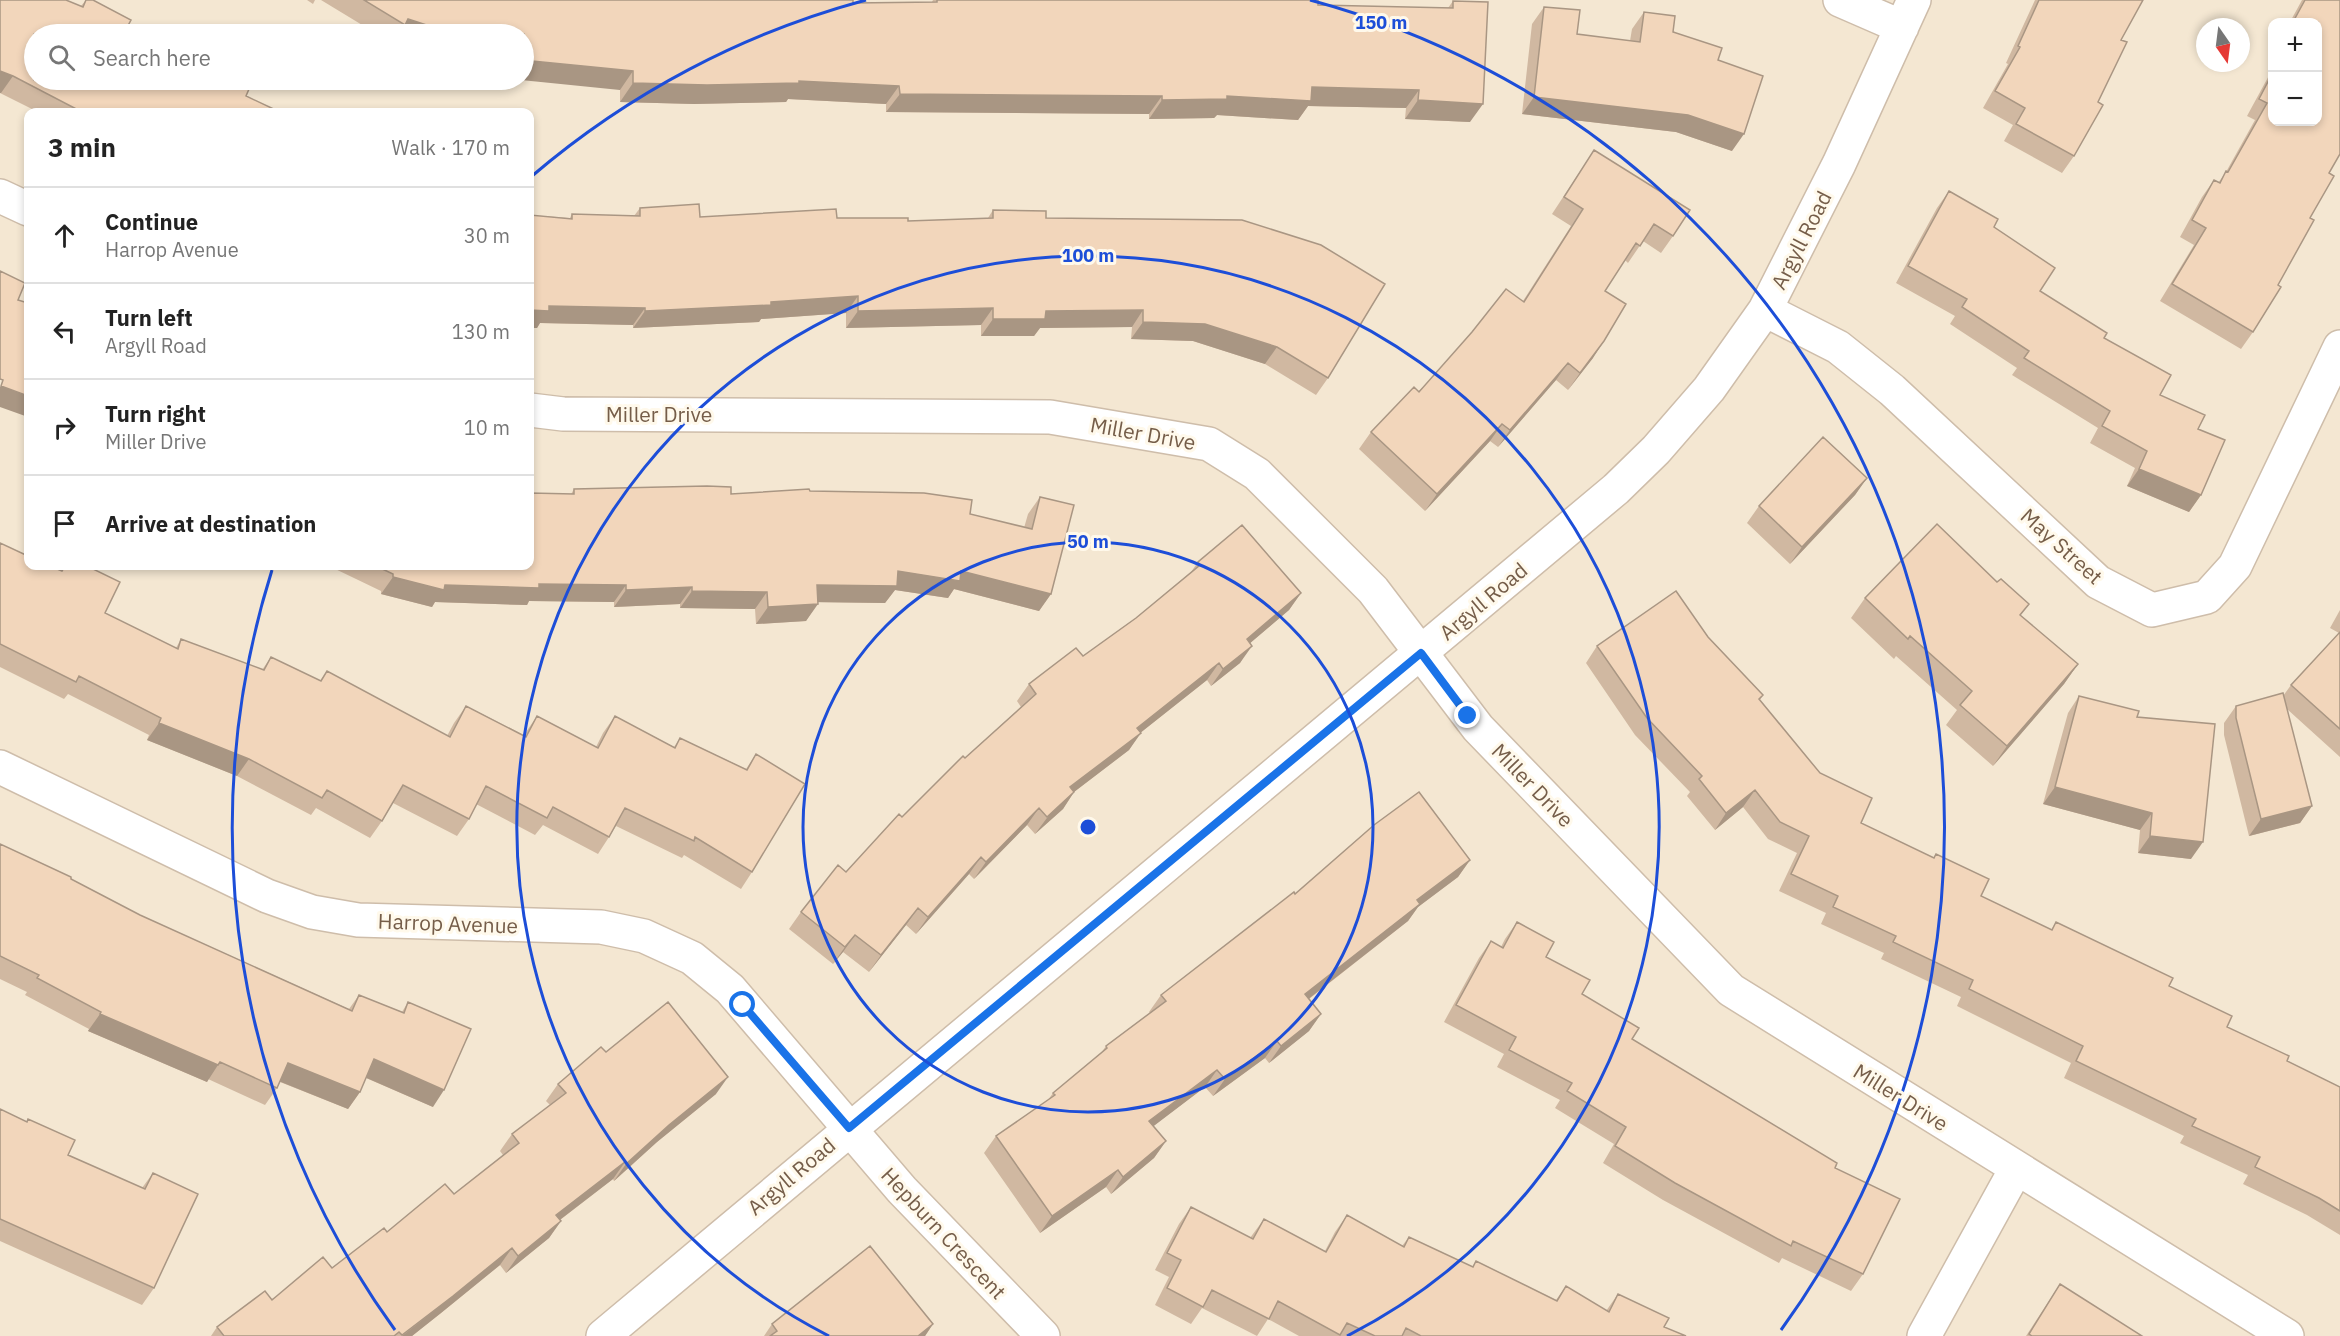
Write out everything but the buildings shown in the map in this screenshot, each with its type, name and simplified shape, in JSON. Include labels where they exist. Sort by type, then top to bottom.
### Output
[{"type":"street","points":[[1840,0],[1908,14]]},
{"type":"street","name":"Argyll Road","points":[[603,1336],[1616,489],[1656,450],[1709,390],[1765,310],[1839,164],[1908,14]]},
{"type":"street","points":[[0,196],[24,207]]},
{"type":"street","name":"May Street","points":[[1765,310],[1838,347],[1892,390],[2098,582],[2152,610],[2207,597],[2235,566],[2340,347]]},
{"type":"street","name":"Miller Drive","points":[[534,410],[563,414],[1050,417],[1209,444],[1257,474],[1373,590],[1478,728],[1731,990],[2287,1336]]},
{"type":"street","name":"Harrop Avenue","points":[[0,767],[267,896],[312,912],[358,920],[601,927],[644,936],[692,958],[730,989],[849,1128]]},
{"type":"street","name":"Hepburn Crescent","points":[[849,1128],[902,1190],[1043,1336]]},
{"type":"street","points":[[1924,1336],[2016,1169]]},
{"type":"shaded area","points":[[0,0],[2340,0],[2340,1336],[0,1336]]},
{"type":"route","points":[[743,1005],[849,1128],[1421,653],[1468,716]]}]
